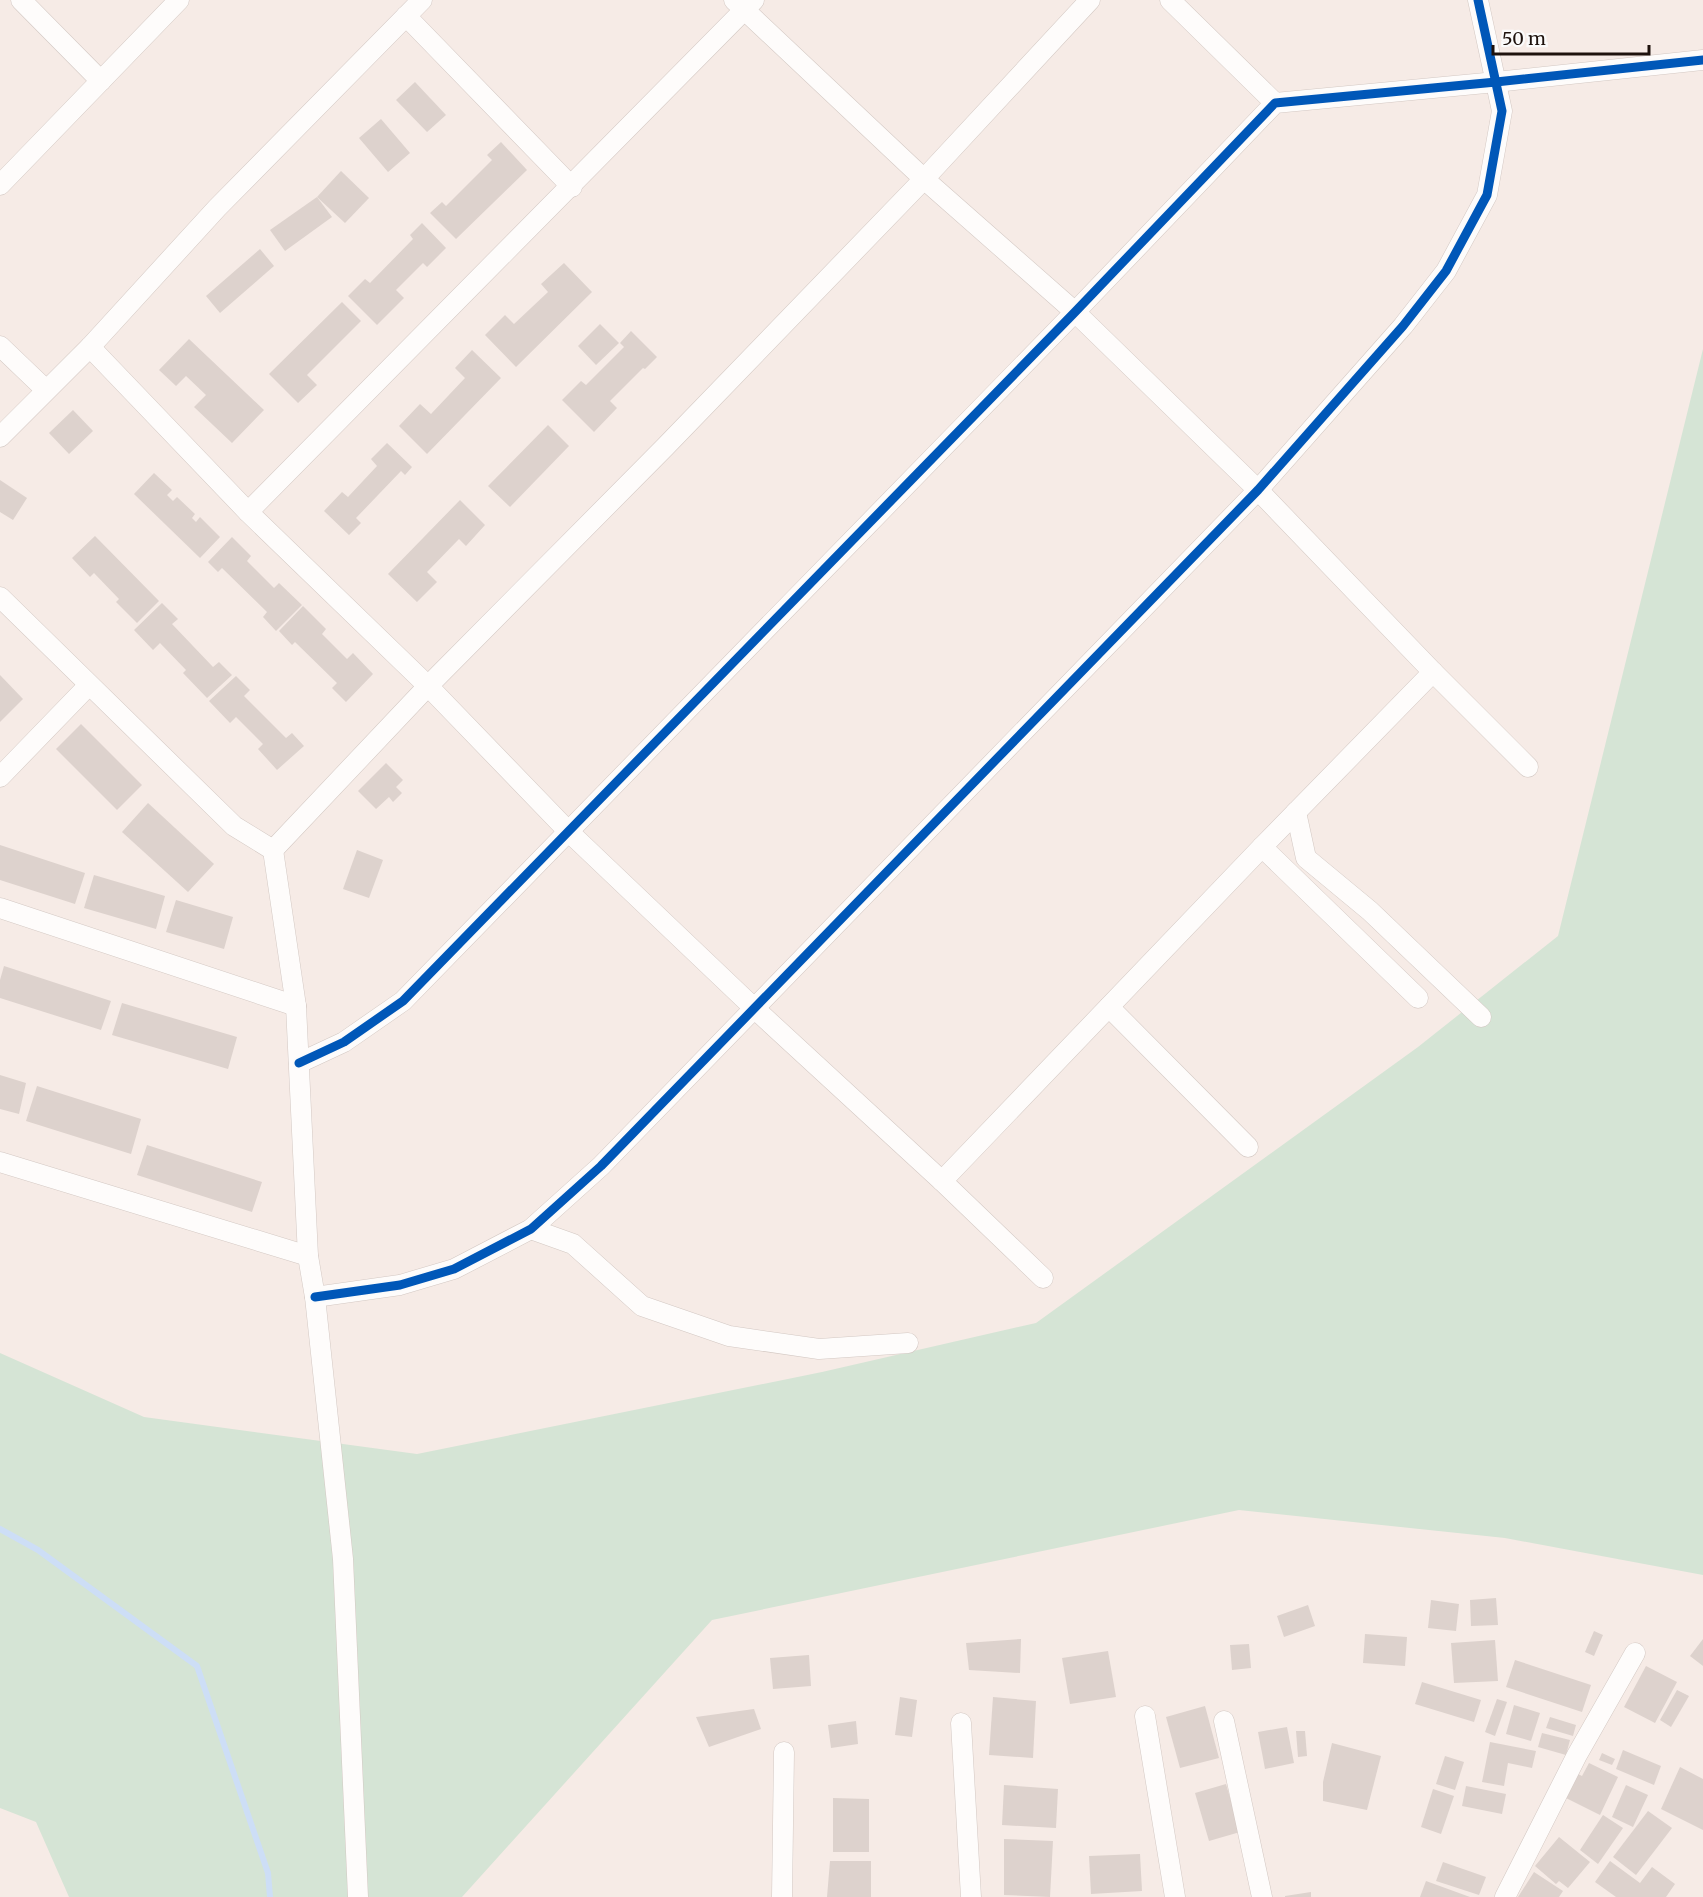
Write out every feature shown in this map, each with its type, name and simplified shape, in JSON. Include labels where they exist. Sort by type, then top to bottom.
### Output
[{"type":"street","points":[[21,0],[101,81]]},
{"type":"street","points":[[0,185],[180,0]]},
{"type":"street","points":[[0,437],[90,346],[217,208],[422,0]]},
{"type":"street","points":[[273,850],[428,686],[665,447],[924,179],[1089,0]]},
{"type":"street","points":[[1170,0],[1275,103]]},
{"type":"street","points":[[315,1297],[400,1286],[454,1269],[531,1229],[601,1166],[1257,490],[1403,326],[1446,271],[1487,195],[1502,111],[1479,0]]},
{"type":"street","points":[[248,512],[572,187],[744,4],[924,179],[1075,312],[1257,490],[1432,672],[1528,767]]},
{"type":"street","points":[[406,16],[572,187]]},
{"type":"street","points":[[298,1063],[344,1042],[403,1001],[1075,312],[1275,103],[1703,60]]},
{"type":"street","points":[[0,346],[46,390]]},
{"type":"street","points":[[90,346],[248,512],[428,686],[569,832],[1043,1278]]},
{"type":"street","points":[[0,597],[234,826],[273,850]]},
{"type":"street","points":[[942,1181],[1432,672]]},
{"type":"street","points":[[0,777],[89,685]]},
{"type":"street","points":[[1296,812],[1306,858],[1370,911],[1481,1017]]},
{"type":"street","points":[[1262,847],[1418,998]]},
{"type":"street","points":[[273,850],[296,1006],[308,1256],[315,1297],[343,1559],[357,1897]]},
{"type":"street","points":[[0,908],[296,1006]]},
{"type":"street","points":[[1109,1007],[1248,1148]]},
{"type":"street","points":[[0,1162],[308,1256]]},
{"type":"street","points":[[531,1229],[573,1244],[642,1306],[729,1336],[819,1349],[908,1343]]},
{"type":"street","points":[[1504,1897],[1577,1755],[1635,1653]]},
{"type":"street","points":[[1145,1716],[1175,1897]]},
{"type":"street","points":[[1224,1721],[1262,1897]]},
{"type":"street","points":[[961,1723],[971,1897]]},
{"type":"street","points":[[782,1897],[784,1752]]},
{"type":"green space","points":[[1703,349],[1703,1575],[1505,1538],[1239,1510],[712,1620],[462,1897],[69,1897],[36,1822],[0,1808],[0,1353],[144,1417],[417,1454],[822,1372],[1036,1323],[1418,1047],[1558,936]]},
{"type":"building","points":[[415,82],[446,115],[427,132],[396,100]]},
{"type":"building","points":[[381,119],[410,153],[388,172],[359,138]]},
{"type":"building","points":[[501,142],[527,170],[456,239],[430,213],[442,202],[446,206],[492,160],[487,155]]},
{"type":"building","points":[[341,171],[369,198],[345,223],[317,197]]},
{"type":"building","points":[[317,197],[332,217],[285,251],[270,230]]},
{"type":"building","points":[[422,223],[446,248],[427,267],[423,263],[396,290],[404,298],[377,325],[348,296],[365,279],[370,283],[413,239],[410,235]]},
{"type":"building","points":[[260,249],[274,266],[220,313],[206,296]]},
{"type":"building","points":[[564,263],[592,292],[516,367],[485,335],[505,315],[514,324],[548,292],[541,284]]},
{"type":"building","points":[[342,302],[361,321],[307,375],[317,385],[298,403],[269,374]]},
{"type":"building","points":[[600,324],[619,343],[596,365],[578,346]]},
{"type":"building","points":[[631,331],[657,357],[610,401],[617,408],[594,432],[562,400],[581,381],[586,385],[624,347],[620,343]]},
{"type":"building","points":[[189,339],[264,410],[232,443],[194,407],[206,395],[186,376],[176,386],[159,370]]},
{"type":"building","points":[[472,350],[501,378],[427,454],[399,426],[420,404],[431,414],[465,378],[455,368]]},
{"type":"building","points":[[73,410],[93,431],[69,454],[49,433]]},
{"type":"building","points":[[548,425],[569,446],[510,507],[488,486]]},
{"type":"building","points":[[387,443],[412,467],[405,475],[401,471],[356,518],[361,523],[349,535],[324,511],[342,492],[348,497],[377,466],[371,459]]},
{"type":"building","points":[[154,473],[172,490],[167,495],[173,501],[177,497],[195,514],[192,518],[196,522],[200,517],[220,537],[200,558],[134,494]]},
{"type":"building","points":[[0,480],[27,498],[13,520],[0,512]]},
{"type":"building","points":[[460,500],[485,525],[466,546],[459,539],[427,572],[437,582],[417,602],[388,574]]},
{"type":"building","points":[[95,536],[159,601],[137,623],[116,602],[119,599],[94,573],[90,577],[72,558]]},
{"type":"building","points":[[232,537],[251,556],[247,561],[274,588],[279,583],[302,605],[276,631],[263,617],[267,612],[222,568],[218,572],[208,562]]},
{"type":"building","points":[[162,603],[178,619],[172,624],[213,667],[219,662],[232,675],[207,698],[183,673],[186,670],[160,643],[153,650],[134,630]]},
{"type":"building","points":[[303,606],[326,629],[322,634],[347,659],[353,653],[373,674],[346,702],[332,688],[337,683],[295,642],[292,645],[279,631]]},
{"type":"building","points":[[0,675],[23,699],[0,722]]},
{"type":"building","points":[[236,676],[250,690],[244,696],[286,738],[292,733],[304,746],[277,770],[258,749],[263,744],[236,717],[230,723],[209,701]]},
{"type":"building","points":[[81,724],[142,785],[117,810],[56,749]]},
{"type":"building","points":[[386,763],[403,780],[396,787],[402,793],[393,802],[389,797],[376,809],[358,791]]},
{"type":"building","points":[[148,803],[214,864],[188,892],[122,832]]},
{"type":"building","points":[[0,845],[85,873],[75,904],[0,880]]},
{"type":"building","points":[[357,850],[383,860],[369,898],[343,889]]},
{"type":"building","points":[[94,875],[165,896],[156,929],[84,908]]},
{"type":"building","points":[[176,900],[233,917],[224,949],[166,932]]},
{"type":"building","points":[[4,966],[111,1001],[101,1030],[0,998],[0,980]]},
{"type":"building","points":[[122,1003],[237,1037],[228,1069],[112,1035]]},
{"type":"building","points":[[0,1075],[26,1083],[19,1114],[0,1109]]},
{"type":"building","points":[[37,1086],[141,1119],[131,1154],[26,1121]]},
{"type":"building","points":[[147,1145],[262,1182],[252,1212],[137,1175]]},
{"type":"building","points":[[1496,1598],[1498,1625],[1471,1626],[1470,1600]]},
{"type":"building","points":[[1431,1600],[1459,1604],[1456,1631],[1428,1628]]},
{"type":"building","points":[[1308,1605],[1315,1626],[1284,1637],[1277,1616]]},
{"type":"building","points":[[1594,1631],[1603,1635],[1594,1656],[1585,1652]]},
{"type":"building","points":[[1365,1634],[1407,1637],[1405,1666],[1363,1663]]},
{"type":"building","points":[[1021,1639],[1020,1673],[969,1670],[966,1643]]},
{"type":"building","points":[[1703,1639],[1703,1666],[1690,1656]]},
{"type":"building","points":[[1495,1640],[1498,1681],[1454,1683],[1451,1643]]},
{"type":"building","points":[[1249,1644],[1251,1668],[1232,1670],[1230,1645]]},
{"type":"building","points":[[1108,1651],[1116,1697],[1070,1704],[1062,1658]]},
{"type":"building","points":[[809,1655],[811,1686],[773,1689],[770,1658]]},
{"type":"building","points":[[1515,1660],[1591,1685],[1582,1712],[1506,1687]]},
{"type":"building","points":[[1646,1666],[1677,1682],[1655,1723],[1624,1707]]},
{"type":"building","points":[[1422,1682],[1481,1700],[1474,1722],[1415,1704]]},
{"type":"building","points":[[1677,1690],[1689,1696],[1671,1727],[1660,1720]]},
{"type":"building","points":[[900,1697],[917,1700],[912,1737],[895,1735]]},
{"type":"building","points":[[993,1697],[1036,1701],[1033,1758],[989,1755]]},
{"type":"building","points":[[1497,1699],[1507,1702],[1495,1736],[1485,1732]]},
{"type":"building","points":[[1514,1705],[1540,1713],[1531,1741],[1506,1734]]},
{"type":"building","points":[[1205,1706],[1219,1758],[1180,1768],[1166,1717]]},
{"type":"building","points":[[754,1709],[761,1729],[709,1747],[696,1717]]},
{"type":"building","points":[[1550,1717],[1576,1725],[1573,1736],[1546,1728]]},
{"type":"building","points":[[856,1721],[858,1744],[831,1748],[828,1725]]},
{"type":"building","points":[[1287,1727],[1294,1763],[1265,1769],[1258,1732]]},
{"type":"building","points":[[1296,1731],[1305,1731],[1307,1756],[1298,1757]]},
{"type":"building","points":[[1542,1733],[1570,1740],[1566,1755],[1538,1747]]},
{"type":"building","points":[[1490,1742],[1536,1751],[1532,1768],[1508,1763],[1504,1786],[1482,1782]]},
{"type":"building","points":[[1332,1743],[1381,1756],[1367,1810],[1323,1801],[1323,1782]]},
{"type":"building","points":[[1623,1750],[1661,1766],[1654,1785],[1616,1769]]},
{"type":"building","points":[[1602,1753],[1615,1759],[1612,1765],[1599,1760]]},
{"type":"building","points":[[1445,1756],[1464,1762],[1455,1790],[1436,1784]]},
{"type":"building","points":[[1589,1763],[1618,1777],[1600,1815],[1562,1796],[1574,1772],[1582,1776]]},
{"type":"building","points":[[1680,1767],[1703,1779],[1703,1830],[1661,1809]]},
{"type":"building","points":[[1226,1784],[1240,1832],[1209,1841],[1195,1793]]},
{"type":"building","points":[[1004,1785],[1058,1789],[1056,1828],[1002,1825]]},
{"type":"building","points":[[1626,1785],[1648,1795],[1633,1827],[1612,1817]]},
{"type":"building","points":[[1466,1786],[1506,1794],[1502,1814],[1462,1806]]},
{"type":"building","points":[[1433,1789],[1454,1796],[1441,1834],[1421,1827]]},
{"type":"building","points":[[833,1798],[869,1799],[869,1852],[833,1852]]},
{"type":"building","points":[[1648,1811],[1672,1828],[1636,1875],[1613,1857]]},
{"type":"building","points":[[1603,1815],[1623,1828],[1598,1864],[1580,1850]]},
{"type":"building","points":[[1559,1837],[1590,1862],[1568,1888],[1559,1881],[1556,1884],[1535,1866]]},
{"type":"building","points":[[1004,1839],[1053,1841],[1050,1897],[1004,1895]]},
{"type":"building","points":[[1140,1854],[1142,1891],[1091,1894],[1089,1856]]},
{"type":"building","points":[[830,1861],[871,1861],[871,1897],[827,1897]]},
{"type":"building","points":[[1610,1861],[1640,1883],[1652,1867],[1675,1884],[1666,1897],[1616,1897],[1595,1882]]},
{"type":"building","points":[[1443,1862],[1486,1877],[1479,1895],[1436,1881]]},
{"type":"building","points":[[1534,1872],[1563,1891],[1559,1897],[1518,1897]]},
{"type":"building","points":[[1426,1881],[1470,1897],[1420,1897]]},
{"type":"building","points":[[1311,1892],[1311,1897],[1285,1897],[1285,1896]]},
{"type":"waterway","points":[[0,1529],[38,1550],[197,1666],[268,1873],[270,1897]]},
{"type":"cycle path","points":[[315,1297],[400,1285],[454,1269],[531,1229],[601,1166],[1258,490],[1403,326],[1446,271],[1487,195],[1502,111],[1478,0]]},
{"type":"cycle path","points":[[299,1063],[344,1042],[403,1001],[1075,312],[1275,103],[1703,60]]}]
